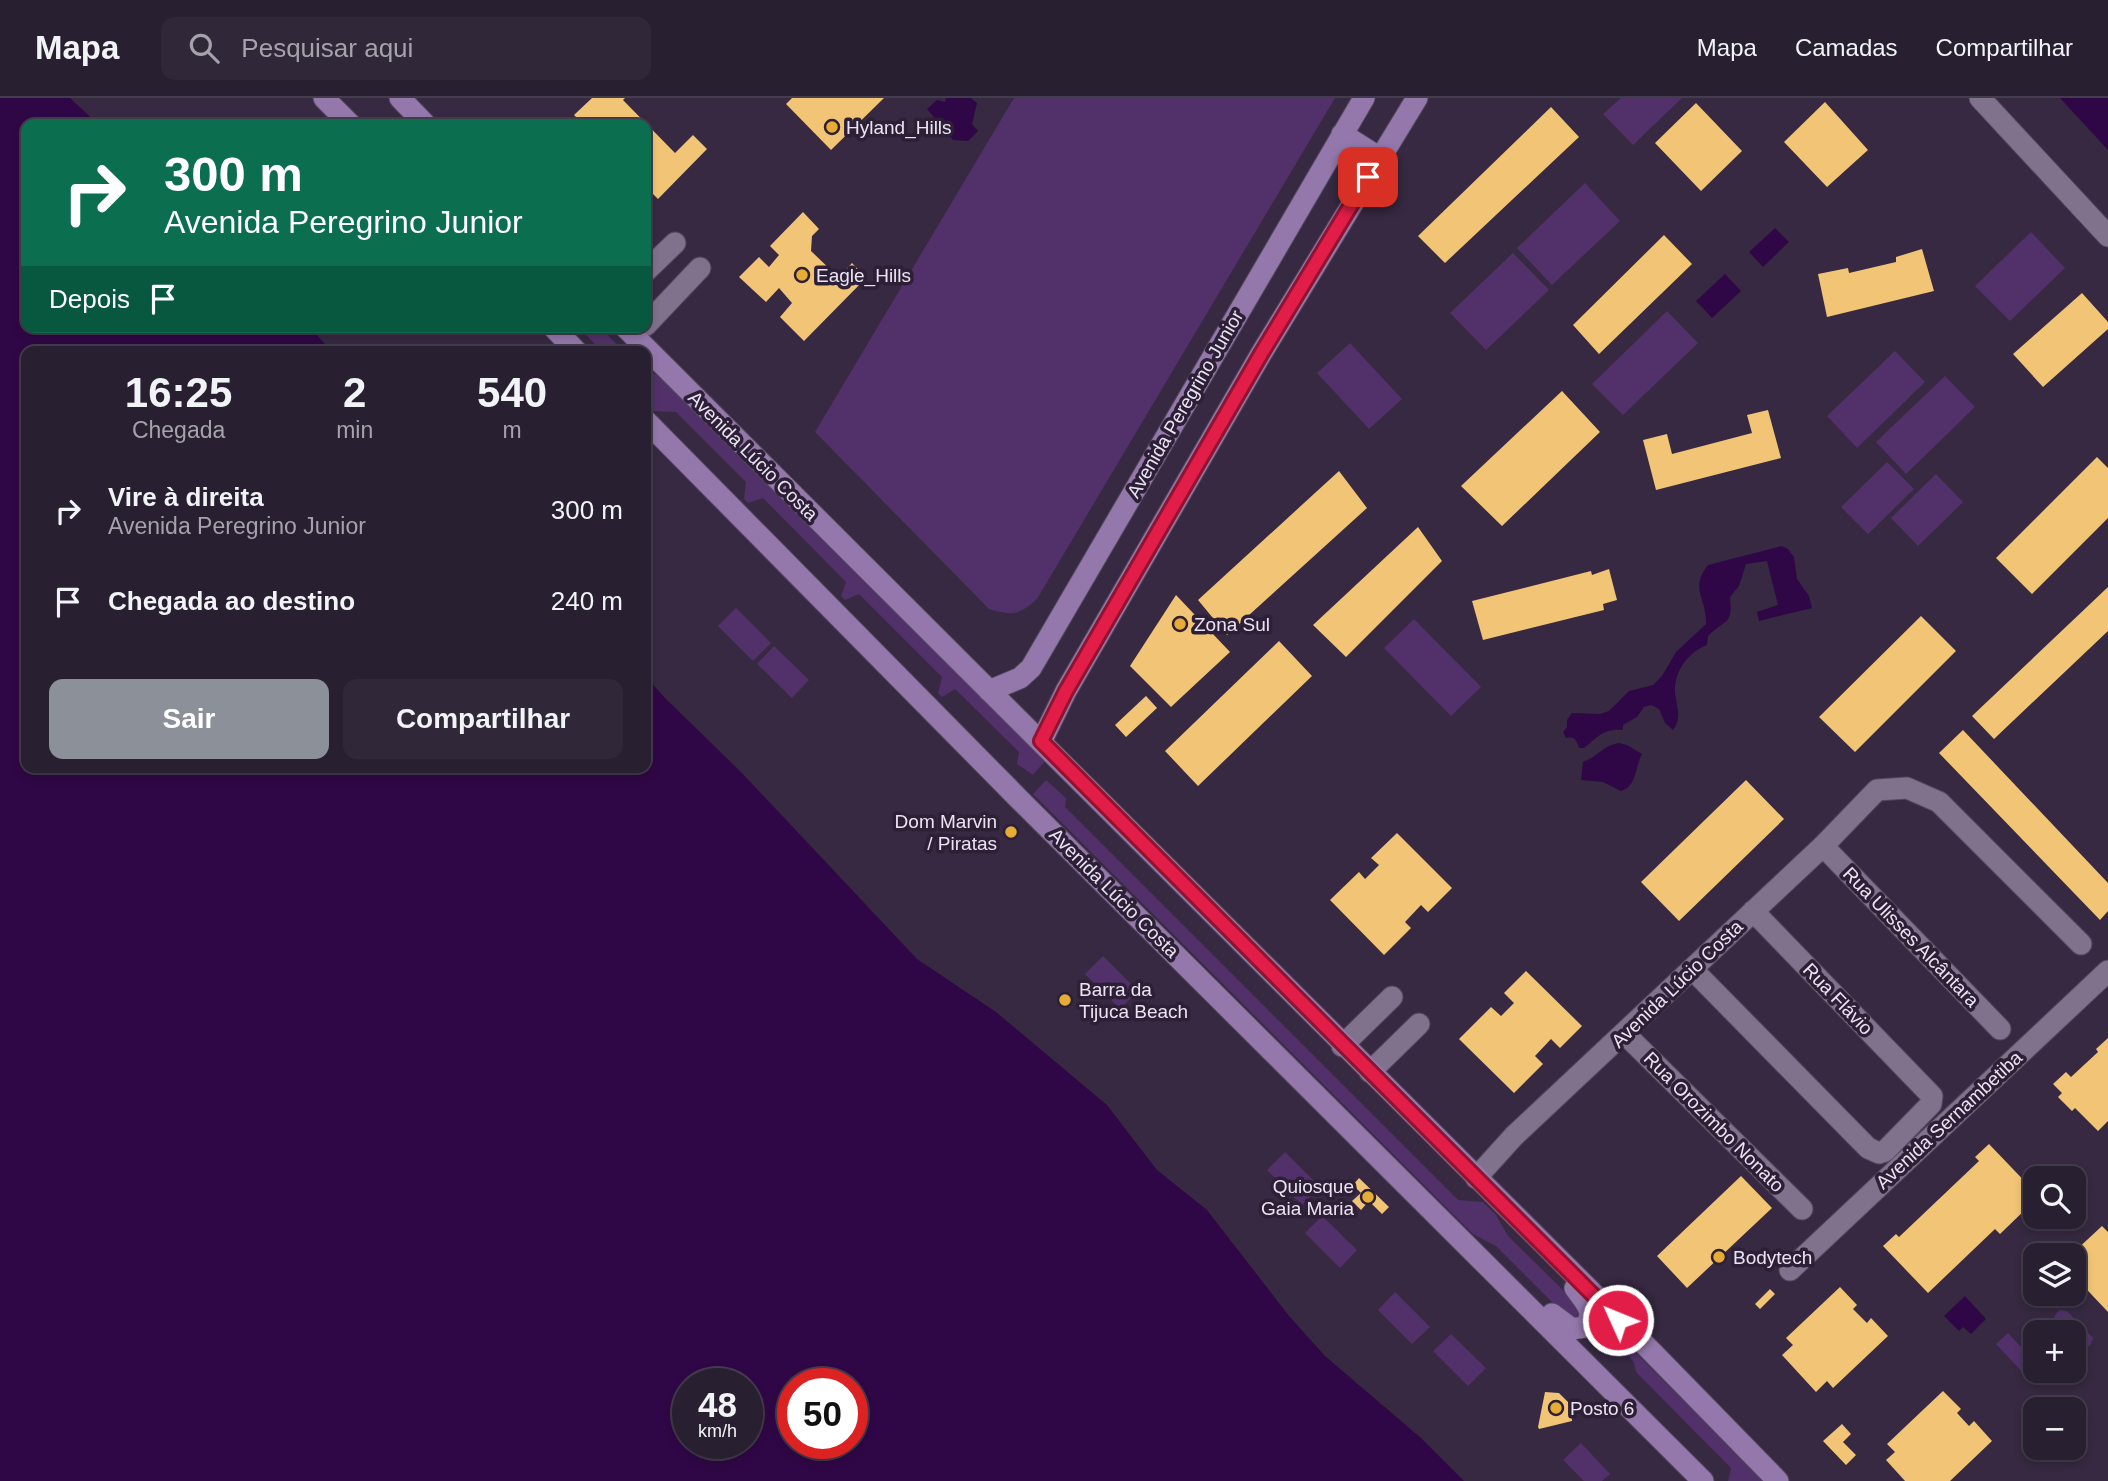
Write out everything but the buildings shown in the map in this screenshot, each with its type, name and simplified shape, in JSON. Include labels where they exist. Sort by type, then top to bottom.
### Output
[{"type":"main road","points":[[324,98],[345,119]]},
{"type":"main road","points":[[400,98],[420,119]]},
{"type":"main road","name":"Avenida Peregrino Junior","points":[[989,691],[1009,684],[1031,668],[1364,98]]},
{"type":"main road","points":[[1041,741],[1066,691],[1261,354],[1417,98]]},
{"type":"main road","points":[[1342,134],[1380,158]]},
{"type":"main road","points":[[559,333],[571,346]]},
{"type":"main road","name":"Avenida Lúcio Costa","points":[[641,333],[989,691],[1778,1481]]},
{"type":"main road","name":"Avenida Lúcio Costa","points":[[651,426],[1019,799],[1703,1481]]},
{"type":"main road","points":[[1495,1271],[1572,1329],[1580,1329],[1589,1322],[1590,1309],[1553,1255]]},
{"type":"street","points":[[1980,98],[2108,236]]},
{"type":"street","points":[[651,266],[674,243]]},
{"type":"street","points":[[651,315],[700,268]]},
{"type":"street","name":"Avenida Lúcio Costa","points":[[1476,1178],[1514,1136],[1823,846],[1877,790],[1907,788],[1939,802],[2081,944]]},
{"type":"street","name":"Rua Ulisses Alcântara","points":[[1823,846],[2000,1029]]},
{"type":"street","name":"Rua Flávio","points":[[1692,968],[1874,1152],[1885,1151],[1931,1104],[1932,1096],[1753,911]]},
{"type":"street","name":"Avenida Sernambetiba","points":[[1790,1270],[2108,971]]},
{"type":"street","points":[[1342,1046],[1392,997]]},
{"type":"street","points":[[1370,1072],[1419,1024]]},
{"type":"street","name":"Rua Orozimbo Nonato","points":[[1625,1034],[1802,1209]]},
{"type":"shaded area","points":[[0,98],[70,98],[93,119],[21,119],[21,333],[315,333],[327,346],[21,346],[21,773],[651,773],[651,683],[740,771],[917,959],[996,1012],[1107,1105],[1157,1170],[1207,1210],[1289,1316],[1325,1356],[1421,1438],[1464,1481],[0,1481]]},
{"type":"shaded area","points":[[946,98],[971,98],[977,103],[972,124],[978,131],[968,141],[953,140],[927,109],[937,100],[945,102]]},
{"type":"shaded area","points":[[1014,98],[1335,98],[1037,599],[1020,611],[1004,613],[989,609],[815,432]]},
{"type":"shaded area","points":[[1621,98],[1682,98],[1633,145],[1603,114]]},
{"type":"shaded area","points":[[2060,98],[2108,98],[2108,150]]},
{"type":"shaded area","points":[[1585,183],[1620,221],[1552,285],[1517,248]]},
{"type":"shaded area","points":[[1775,228],[1789,242],[1763,267],[1749,252]]},
{"type":"shaded area","points":[[2031,232],[2065,268],[2010,321],[1975,286]]},
{"type":"shaded area","points":[[1513,253],[1549,290],[1486,350],[1450,313]]},
{"type":"shaded area","points":[[1725,274],[1741,291],[1712,318],[1696,301]]},
{"type":"shaded area","points":[[1667,311],[1698,343],[1623,415],[1592,384]]},
{"type":"shaded area","points":[[584,333],[606,333],[618,346],[597,346]]},
{"type":"shaded area","points":[[1350,343],[1402,399],[1369,429],[1317,373]]},
{"type":"shaded area","points":[[1895,351],[1925,382],[1857,448],[1827,416]]},
{"type":"shaded area","points":[[651,372],[663,378],[1044,759],[1033,775],[1017,764],[1019,752],[955,689],[942,697],[938,693],[942,677],[859,594],[845,600],[841,596],[846,582],[763,498],[748,503],[744,499],[746,482],[676,412],[651,411]]},
{"type":"shaded area","points":[[1945,376],[1975,407],[1906,474],[1876,442]]},
{"type":"shaded area","points":[[1887,462],[1914,489],[1868,534],[1841,507]]},
{"type":"shaded area","points":[[1936,474],[1963,502],[1918,546],[1891,518]]},
{"type":"shaded area","points":[[1782,546],[1794,557],[1797,579],[1809,596],[1812,608],[1759,621],[1757,612],[1778,605],[1767,561],[1746,564],[1739,586],[1730,597],[1731,606],[1727,621],[1708,636],[1707,645],[1693,653],[1679,671],[1675,685],[1678,717],[1673,730],[1665,723],[1659,709],[1651,705],[1644,707],[1637,717],[1623,725],[1623,730],[1605,732],[1584,748],[1579,748],[1574,738],[1566,738],[1563,732],[1572,713],[1600,714],[1609,711],[1629,691],[1653,685],[1662,676],[1676,652],[1706,624],[1699,587],[1702,573],[1708,565]]},
{"type":"shaded area","points":[[736,608],[771,643],[753,661],[718,626]]},
{"type":"shaded area","points":[[1414,619],[1481,687],[1451,716],[1384,648]]},
{"type":"shaded area","points":[[774,646],[809,680],[792,698],[757,664]]},
{"type":"shaded area","points":[[1619,743],[1642,754],[1635,776],[1626,789],[1621,791],[1603,782],[1581,780],[1583,762]]},
{"type":"shaded area","points":[[1046,780],[1066,798],[1065,807],[1458,1200],[1483,1202],[1496,1215],[1508,1236],[1581,1308],[1581,1317],[1571,1321],[1496,1246],[1473,1234],[1033,794]]},
{"type":"shaded area","points":[[1103,956],[1138,991],[1120,1009],[1085,974]]},
{"type":"shaded area","points":[[1285,1152],[1320,1187],[1302,1205],[1267,1170]]},
{"type":"shaded area","points":[[1322,1216],[1357,1250],[1340,1268],[1305,1233]]},
{"type":"shaded area","points":[[1395,1292],[1430,1327],[1412,1344],[1378,1310]]},
{"type":"shaded area","points":[[1965,1296],[1986,1319],[1971,1334],[1963,1327],[1959,1331],[1944,1316]]},
{"type":"shaded area","points":[[2059,1310],[2067,1311],[2076,1320],[2056,1320],[2054,1317]]},
{"type":"shaded area","points":[[2086,1331],[2093,1338],[2090,1346],[2086,1346]]},
{"type":"shaded area","points":[[2008,1333],[2023,1349],[2023,1373],[1996,1344]]},
{"type":"shaded area","points":[[1451,1334],[1486,1368],[1468,1386],[1433,1351]]},
{"type":"shaded area","points":[[1631,1348],[1764,1481],[1728,1481],[1731,1468],[1636,1372],[1627,1353]]},
{"type":"shaded area","points":[[1581,1443],[1610,1474],[1602,1481],[1584,1481],[1563,1460]]},
{"type":"place","name":"Hyland_Hills","points":[[832,127]]},
{"type":"place","name":"Eagle_Hills","points":[[802,275]]},
{"type":"place","name":"Zona Sul","points":[[1180,624]]},
{"type":"place","name":"Dom Marvin / Piratas","points":[[1011,832]]},
{"type":"place","name":"Barra da Tijuca Beach","points":[[1065,1000]]},
{"type":"place","name":"Quiosque Gaia Maria","points":[[1368,1197]]},
{"type":"place","name":"Bodytech","points":[[1719,1257]]},
{"type":"place","name":"Posto 6","points":[[1556,1408]]},
{"type":"route","points":[[1368,177],[1261,354],[1066,691],[1041,741],[1618,1320]]}]
